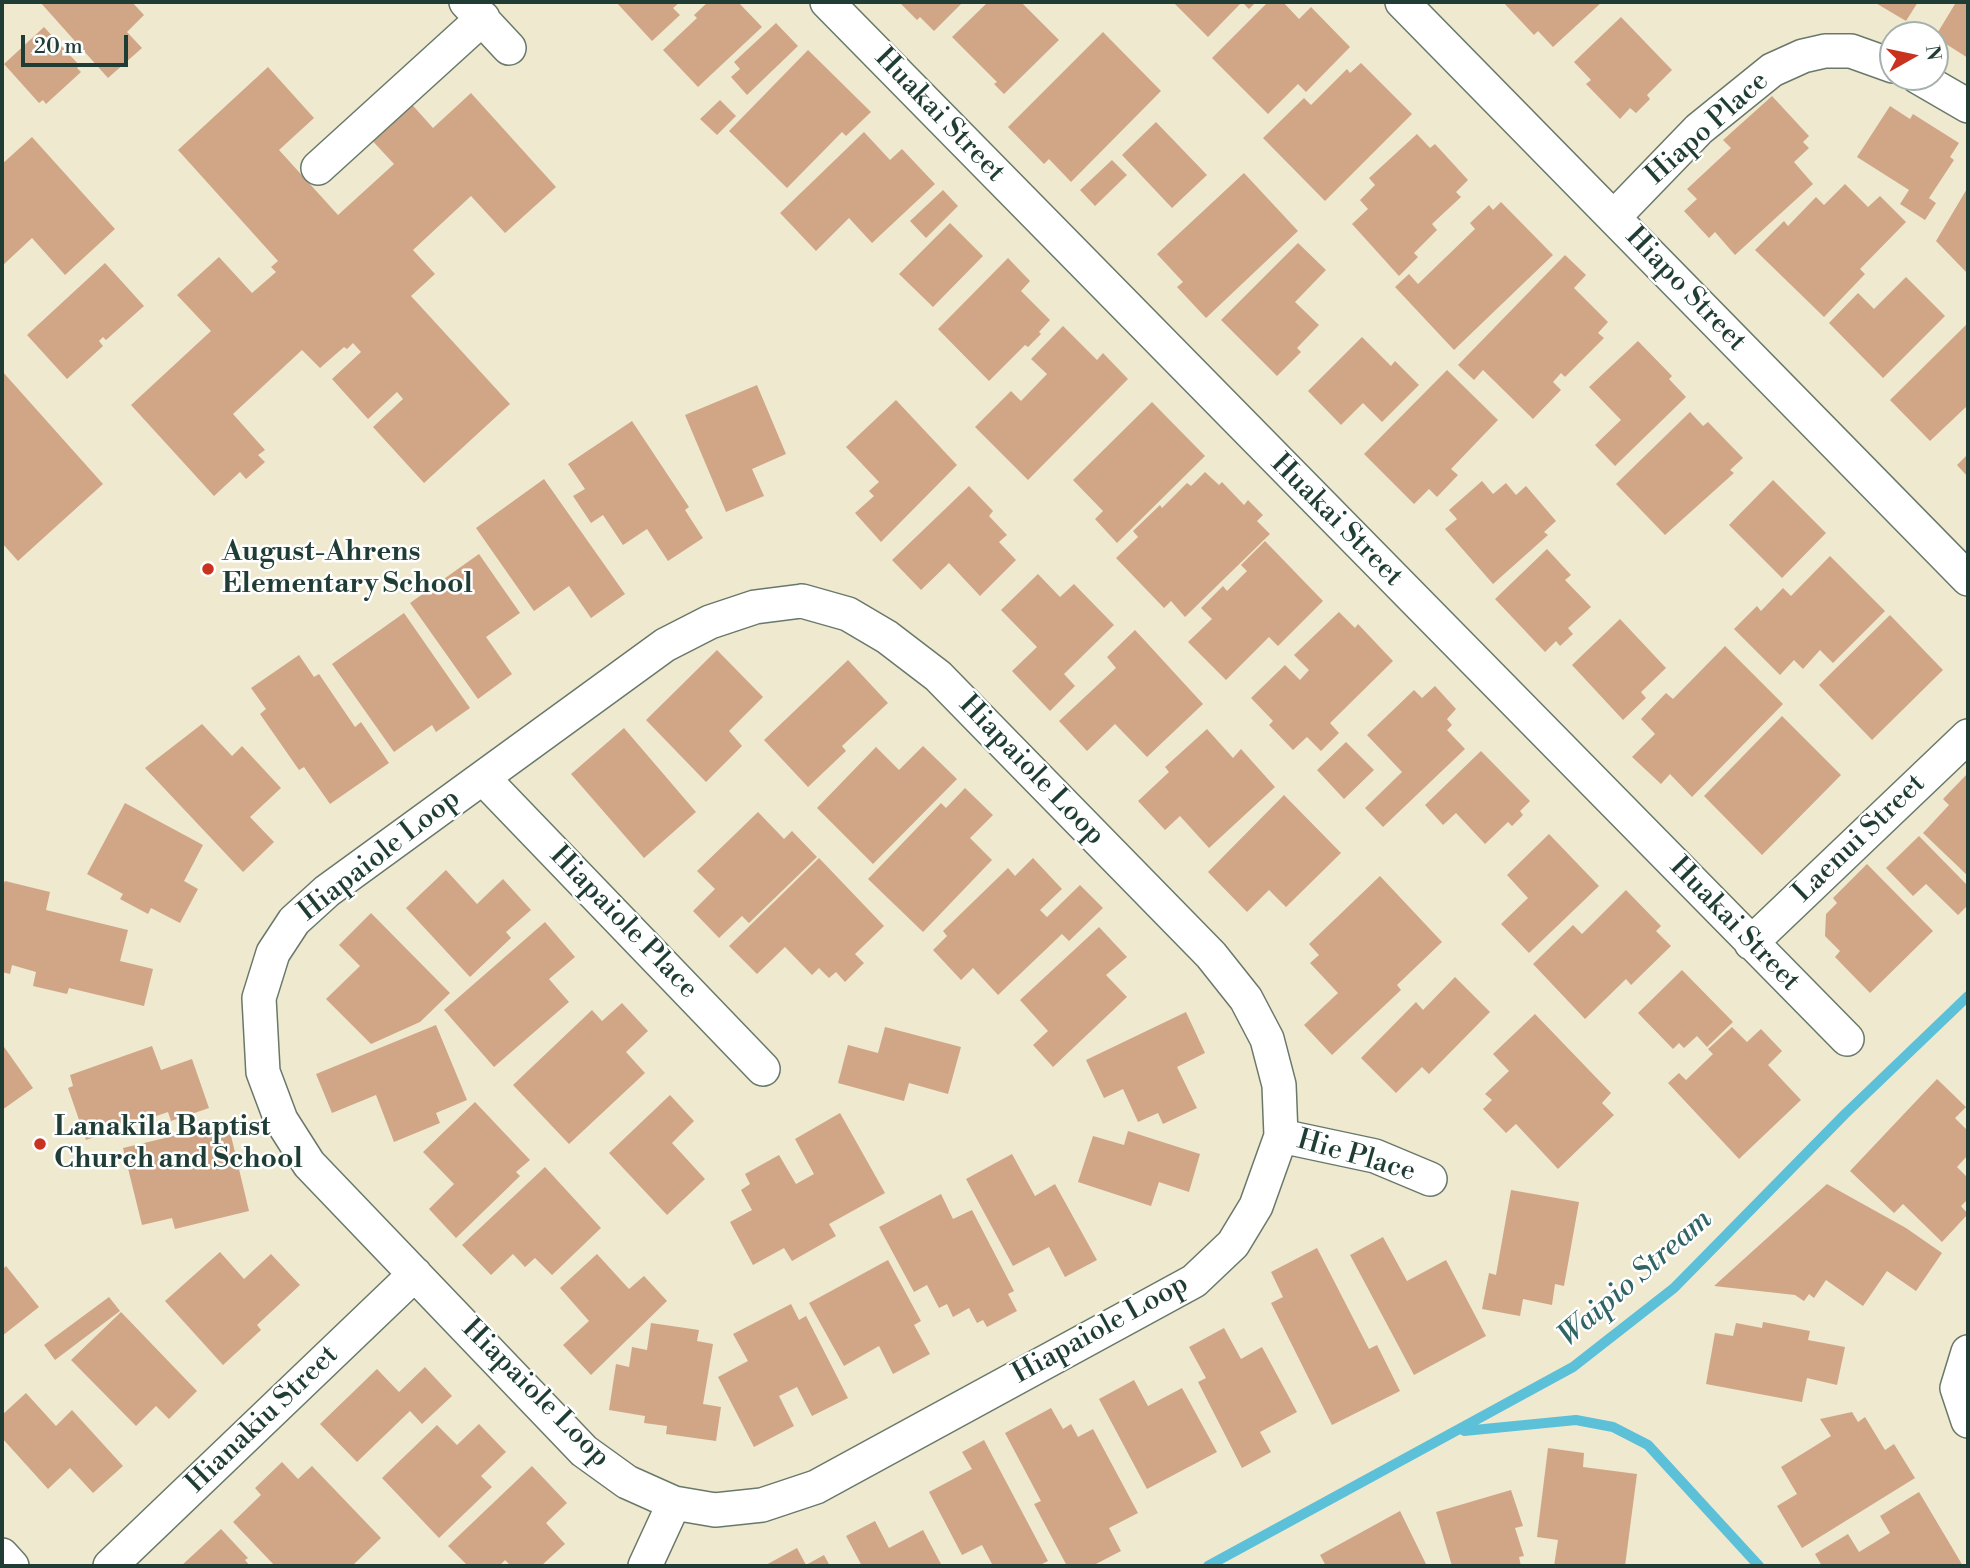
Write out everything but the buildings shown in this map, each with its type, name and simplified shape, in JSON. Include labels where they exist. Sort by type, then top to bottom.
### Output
[{"type":"street","name":"Huakai Street","points":[[827,2],[1847,1039]]},
{"type":"street","name":"Hiapo Street","points":[[1402,2],[1968,579]]},
{"type":"street","points":[[318,168],[474,10],[509,48]]},
{"type":"street","name":"Hiapo Place","points":[[1614,217],[1699,129],[1772,70],[1803,56],[1825,51],[1851,51],[1879,61]]},
{"type":"street","points":[[1942,91],[1968,106]]},
{"type":"street","name":"Hiapaiole Loop","points":[[802,601],[848,614],[887,637],[938,676],[1211,955],[1246,999],[1267,1039],[1279,1085],[1281,1136],[1256,1206],[1233,1244],[1194,1281],[816,1487],[762,1505],[715,1510],[674,1503],[627,1482],[584,1451],[309,1164],[281,1120],[263,1072],[259,998],[272,953],[294,921],[327,891],[483,778],[665,645],[710,622],[754,607],[802,601]]},
{"type":"street","name":"Laenui Street","points":[[1751,943],[1968,736]]},
{"type":"street","name":"Hiapaiole Place","points":[[483,778],[762,1069]]},
{"type":"street","name":"Hie Place","points":[[1281,1136],[1375,1156],[1430,1178]]},
{"type":"street","name":"Hianakiu Street","points":[[110,1566],[415,1274]]},
{"type":"street","points":[[1968,1352],[1957,1388],[1968,1421]]},
{"type":"street","points":[[645,1566],[674,1503]]},
{"type":"street","points":[[2,1555],[12,1566]]},
{"type":"waterway","name":"Waipio Stream","points":[[1208,1566],[1573,1367],[1674,1288],[1845,1114],[1968,996]]},
{"type":"waterway","points":[[1464,1431],[1576,1420],[1613,1427],[1648,1445],[1759,1566]]},
{"type":"place","name":"August-Ahrens Elementary School","points":[[208,569]]},
{"type":"place","name":"Lanakila Baptist Church and School","points":[[40,1144]]}]
